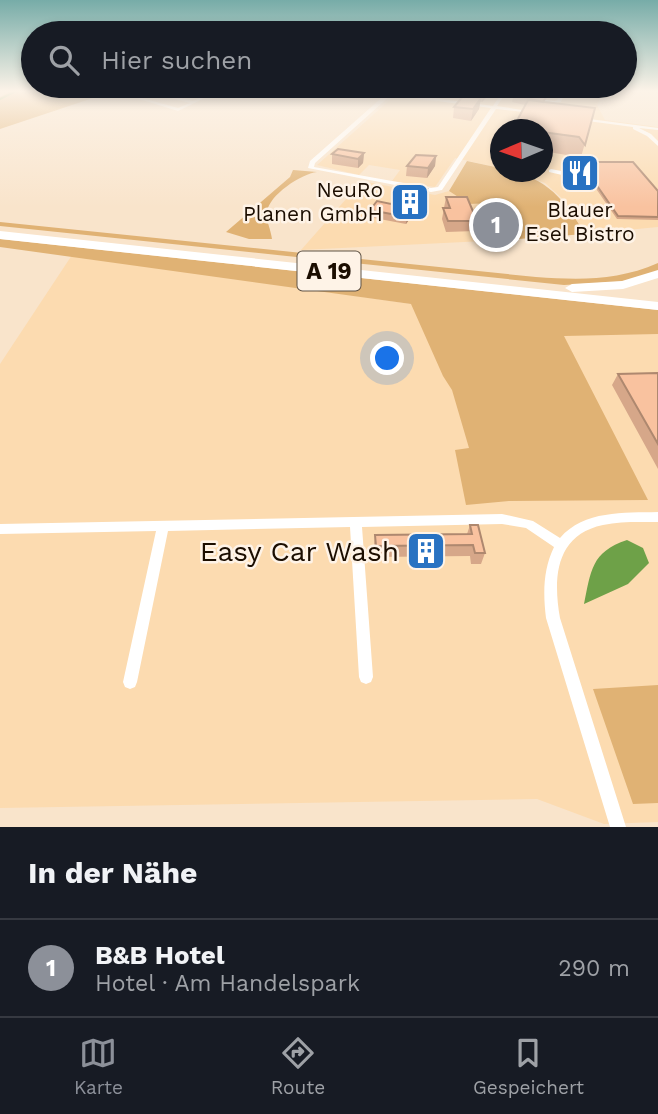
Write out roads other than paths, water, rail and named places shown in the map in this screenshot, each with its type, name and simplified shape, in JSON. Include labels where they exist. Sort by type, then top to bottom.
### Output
[{"type":"highway","name":"A 19","points":[[0,230],[658,299]]},
{"type":"highway","name":"A 19","points":[[0,235],[658,306]]},
{"type":"highway","points":[[561,289],[616,286],[658,275]]},
{"type":"street","points":[[350,130],[310,167],[431,190],[440,189],[479,130]]},
{"type":"street","points":[[637,130],[649,135],[658,144]]},
{"type":"street","points":[[553,175],[571,175]]},
{"type":"street","points":[[617,825],[549,599],[549,573],[561,545],[572,533],[598,521],[658,517]]},
{"type":"street","points":[[0,529],[502,519],[529,524],[561,545]]},
{"type":"street","points":[[356,523],[366,677]]},
{"type":"street","points":[[130,682],[163,527]]},
{"type":"place","name":"Blauer Esel Bistro","points":[[580,173]]},
{"type":"place","name":"NeuRo Planen GmbH","points":[[410,202]]},
{"type":"place","name":"B&B Hotel","points":[[496,225]]},
{"type":"place","name":"Easy Car Wash","points":[[426,551]]}]
